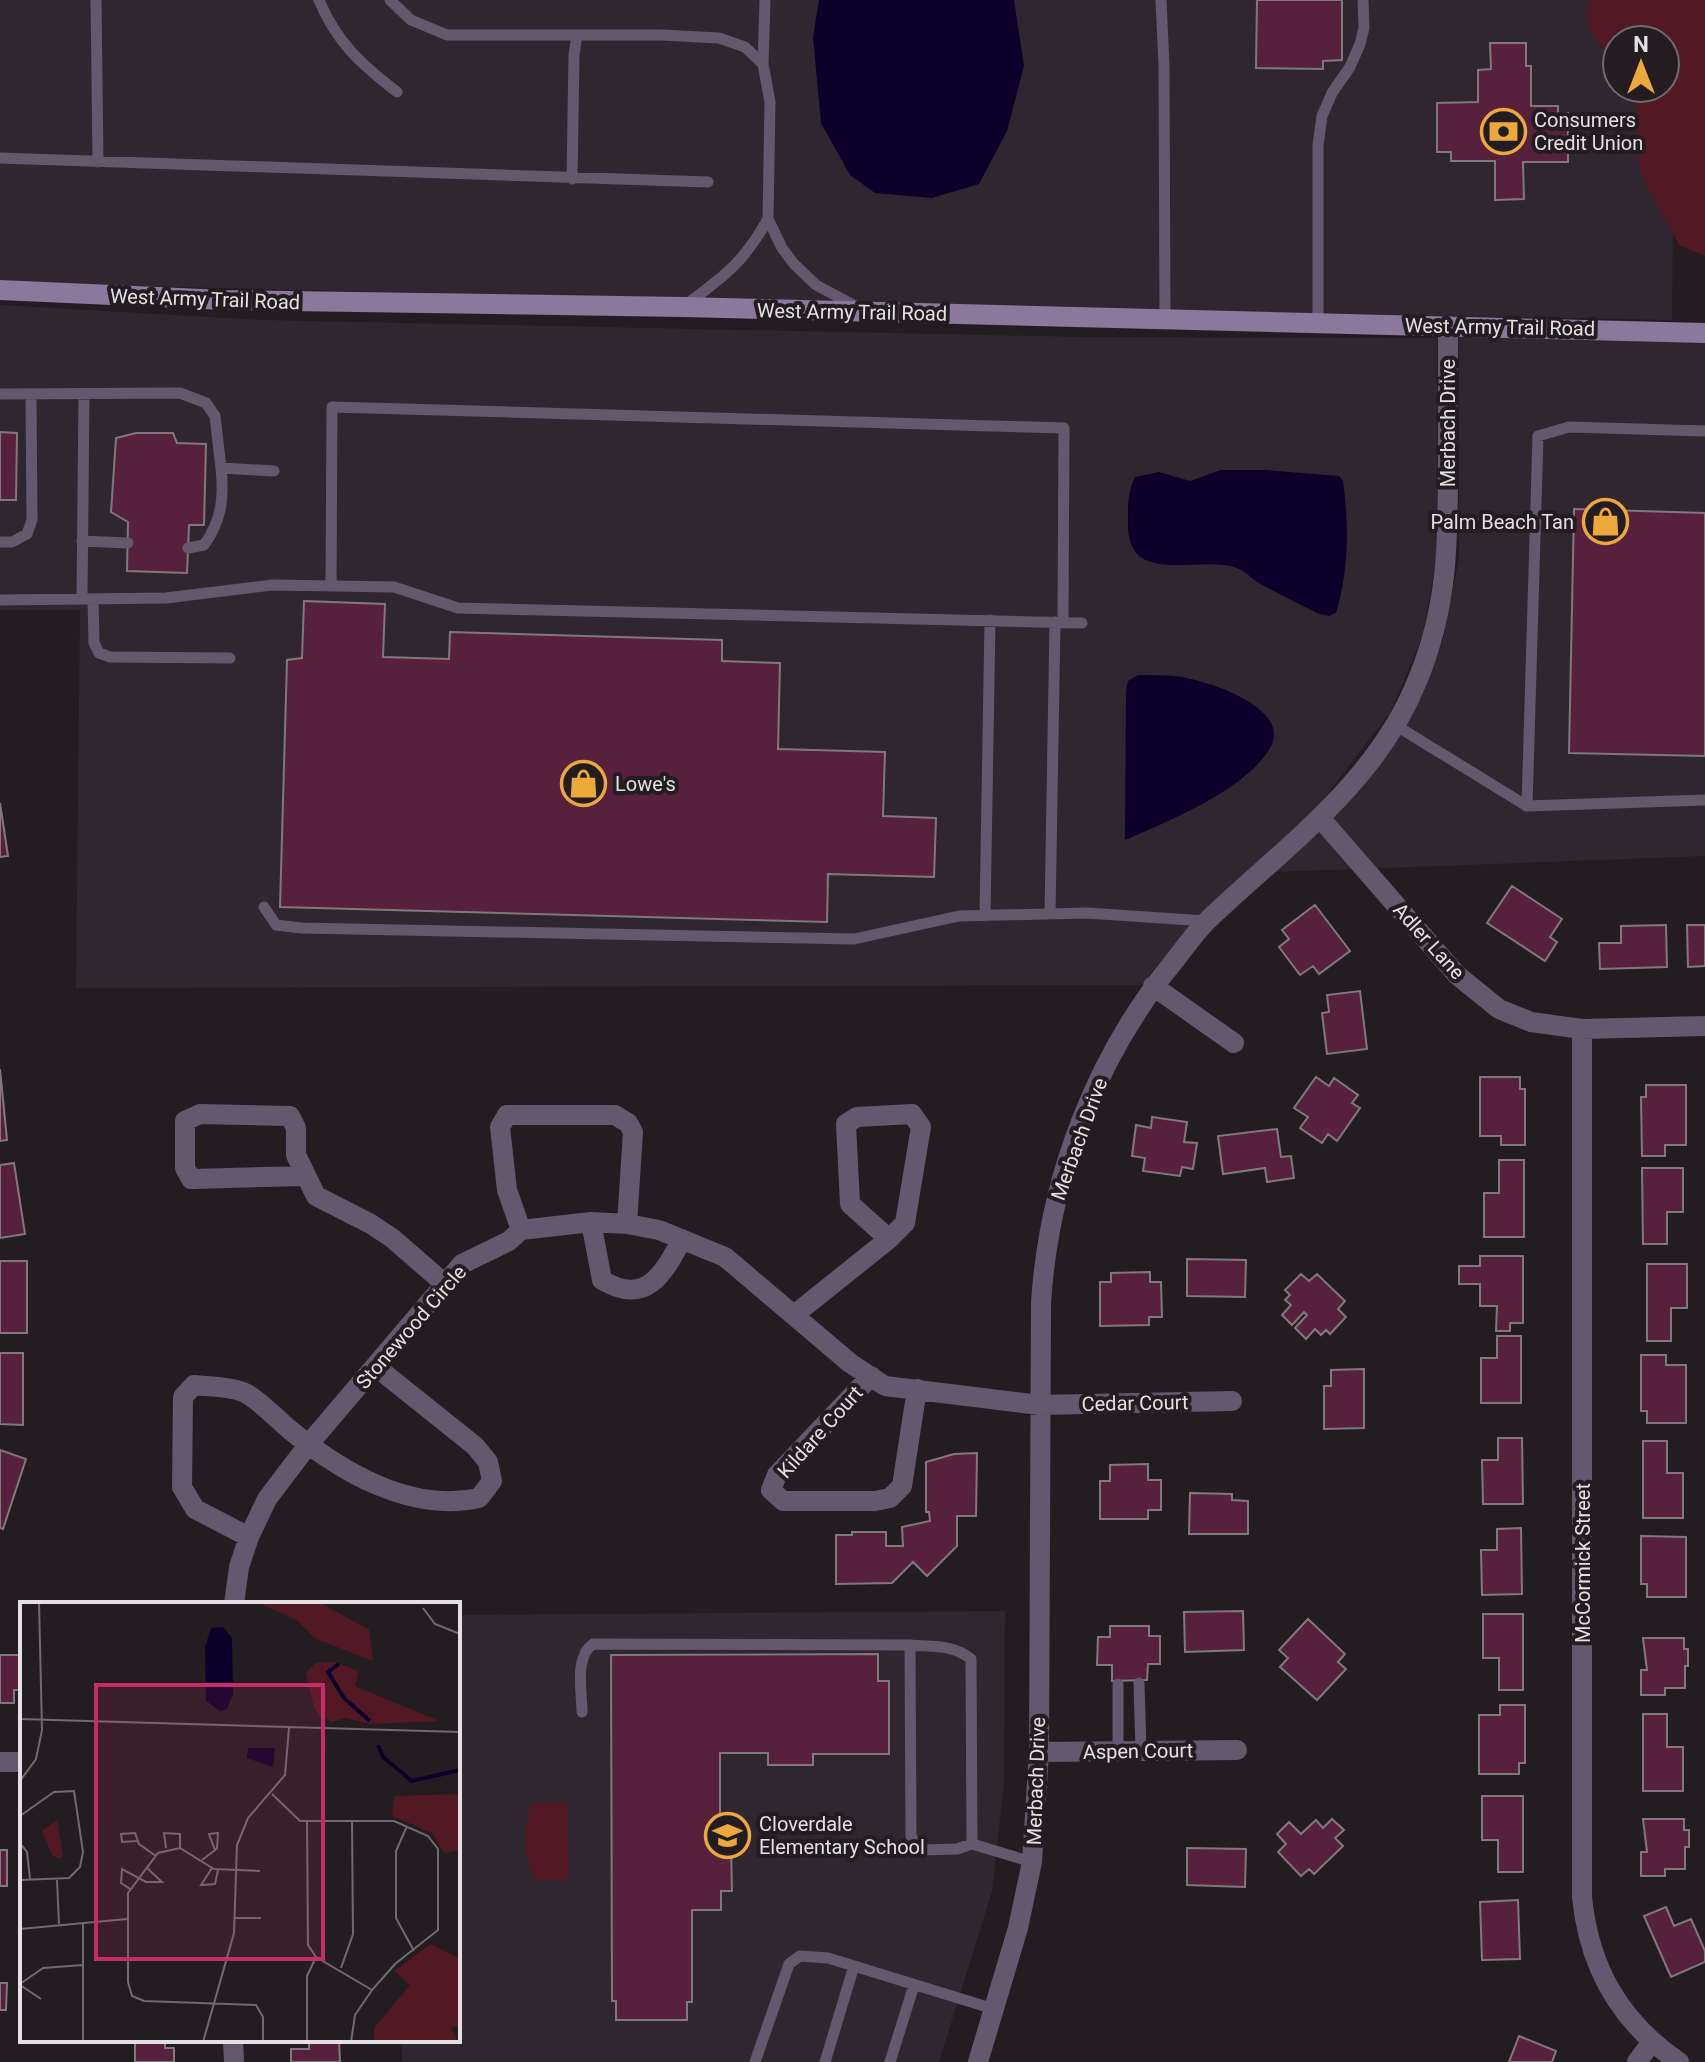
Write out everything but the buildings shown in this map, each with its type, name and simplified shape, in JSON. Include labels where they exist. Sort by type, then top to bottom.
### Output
[{"type":"main road","name":"West Army Trail Road","points":[[0,290],[238,301],[683,307],[1705,333]]},
{"type":"street","name":"Merbach Drive","points":[[978,2062],[1018,1928],[1032,1862],[1039,1752],[1042,1279],[1055,1203],[1092,1094],[1112,1053],[1153,986],[1207,921],[1321,819],[1368,765],[1395,725],[1417,681],[1434,634],[1448,554],[1448,326]]},
{"type":"street","name":"Adler Lane","points":[[1321,819],[1457,975],[1499,1009],[1531,1022],[1582,1029],[1705,1026]]},
{"type":"street","points":[[1153,986],[1234,1043]]},
{"type":"street","name":"McCormick Street","points":[[1582,1029],[1582,1897],[1593,1956],[1605,1983],[1651,2043],[1679,2062]]},
{"type":"street","points":[[306,1176],[191,1179],[185,1168],[185,1121],[200,1114],[290,1116],[296,1128],[296,1155],[316,1196],[392,1238],[445,1284]]},
{"type":"street","points":[[794,1315],[889,1239],[905,1223],[921,1127],[912,1114],[857,1117],[846,1124],[850,1204],[889,1239]]},
{"type":"street","points":[[521,1230],[507,1190],[500,1127],[507,1115],[615,1115],[628,1123],[633,1132],[627,1224]]},
{"type":"street","points":[[591,1222],[602,1280],[616,1289],[634,1290],[653,1284],[682,1239]]},
{"type":"street","name":"Stonewood Circle","points":[[234,1602],[239,1567],[249,1537],[267,1499],[308,1445],[462,1264],[509,1241],[521,1230],[591,1222],[659,1230],[725,1257],[850,1363],[885,1386],[1039,1405]]},
{"type":"street","points":[[249,1537],[195,1509],[182,1487],[183,1397],[194,1385],[244,1392],[308,1445],[337,1465],[376,1485],[426,1500],[459,1503],[479,1498],[492,1481],[488,1462],[475,1446],[375,1366]]},
{"type":"street","name":"Kildare Court","points":[[871,1376],[777,1475],[771,1490],[783,1501],[875,1501],[890,1498],[902,1486],[917,1389]]},
{"type":"street","name":"Cedar Court","points":[[1039,1405],[1232,1401]]},
{"type":"street","name":"Aspen Court","points":[[1039,1752],[1237,1750]]},
{"type":"street","points":[[233,2042],[234,2062]]},
{"type":"street","points":[[1637,2062],[1651,2043]]},
{"type":"lane","points":[[96,0],[98,162]]},
{"type":"lane","points":[[319,0],[329,26],[365,67],[397,92]]},
{"type":"lane","points":[[390,0],[411,20],[447,35],[719,38],[745,47],[763,64]]},
{"type":"lane","points":[[765,0],[763,64],[770,102],[768,219],[782,248],[816,285],[866,312]]},
{"type":"lane","points":[[1161,0],[1165,320]]},
{"type":"lane","points":[[1318,323],[1318,145],[1322,116],[1360,44],[1364,28],[1363,0]]},
{"type":"lane","points":[[572,179],[577,35]]},
{"type":"lane","points":[[0,158],[708,182]]},
{"type":"lane","points":[[683,307],[745,257],[768,219]]},
{"type":"lane","points":[[0,394],[180,393],[206,403],[215,416],[224,498],[219,519],[204,545],[188,548]]},
{"type":"lane","points":[[0,542],[12,542],[27,534],[32,520],[31,394]]},
{"type":"lane","points":[[84,394],[82,541],[94,643],[99,653],[110,657],[230,658]]},
{"type":"lane","points":[[331,586],[332,407],[1064,428],[1050,914]]},
{"type":"lane","points":[[1527,806],[1538,436],[1569,427],[1705,431]]},
{"type":"lane","points":[[221,468],[274,471]]},
{"type":"lane","points":[[1448,522],[1535,526]]},
{"type":"lane","points":[[82,541],[128,543]]},
{"type":"lane","points":[[0,600],[166,598],[272,585],[394,587],[458,608],[1082,623]]},
{"type":"lane","points":[[985,916],[990,620]]},
{"type":"lane","points":[[1395,725],[1527,806],[1705,800]]},
{"type":"lane","points":[[264,907],[276,925],[302,928],[854,939],[959,916],[1087,913],[1207,921]]},
{"type":"lane","points":[[582,1712],[583,1653],[593,1644],[910,1645],[955,1649],[971,1659],[972,1844]]},
{"type":"lane","points":[[910,1645],[911,1836],[920,1850],[957,1849],[972,1844],[1032,1862]]},
{"type":"lane","points":[[1139,1683],[1141,1751]]},
{"type":"lane","points":[[1118,1684],[1118,1751]]},
{"type":"lane","points":[[755,2062],[789,1964],[800,1956],[813,1955],[854,1966],[994,2009]]},
{"type":"lane","points":[[825,2062],[854,1966]]},
{"type":"lane","points":[[890,2062],[914,1985]]},
{"type":"shaded area","points":[[0,0],[1675,0],[1675,24],[1601,24],[1601,104],[1674,104],[1672,320],[922,306],[0,280]]},
{"type":"shaded area","points":[[819,0],[1014,0],[1024,66],[1007,131],[979,184],[932,198],[875,193],[850,175],[821,123],[813,37]]},
{"type":"shaded area","points":[[1592,0],[1705,0],[1705,256],[1679,245],[1639,168],[1635,104],[1681,104],[1681,24],[1601,24],[1601,45],[1593,36],[1586,15]]},
{"type":"shaded area","points":[[0,305],[262,320],[1084,337],[1437,338],[1438,522],[1435,565],[1423,634],[1391,711],[1315,810],[1203,912],[1141,985],[76,988],[80,610],[0,610]]},
{"type":"shaded area","points":[[1459,336],[1705,342],[1705,856],[1274,872],[1405,728],[1442,644],[1459,559]]},
{"type":"shaded area","points":[[1221,470],[1339,476],[1343,481],[1345,498],[1347,548],[1336,613],[1329,616],[1317,613],[1237,568],[1169,565],[1153,563],[1140,556],[1131,544],[1128,525],[1129,495],[1135,477],[1159,472],[1190,481]]},
{"type":"shaded area","points":[[1138,675],[1188,678],[1224,689],[1258,708],[1269,720],[1274,733],[1270,748],[1244,777],[1205,803],[1125,840],[1126,691],[1128,681]]},
{"type":"shaded area","name":"Cloverdale Elementary School","points":[[1005,1611],[1004,1781],[992,1891],[939,2062],[402,2062],[402,2042],[460,2042],[460,1615]]},
{"type":"shaded area","points":[[532,1803],[568,1803],[569,1880],[535,1880],[525,1842]]},
{"type":"place","name":"Consumers Credit Union","points":[[1503,132]]},
{"type":"place","name":"Palm Beach Tan","points":[[1605,522]]},
{"type":"place","name":"Lowe's","points":[[584,784]]},
{"type":"place","name":"Cloverdale Elementary School","points":[[728,1836]]}]
